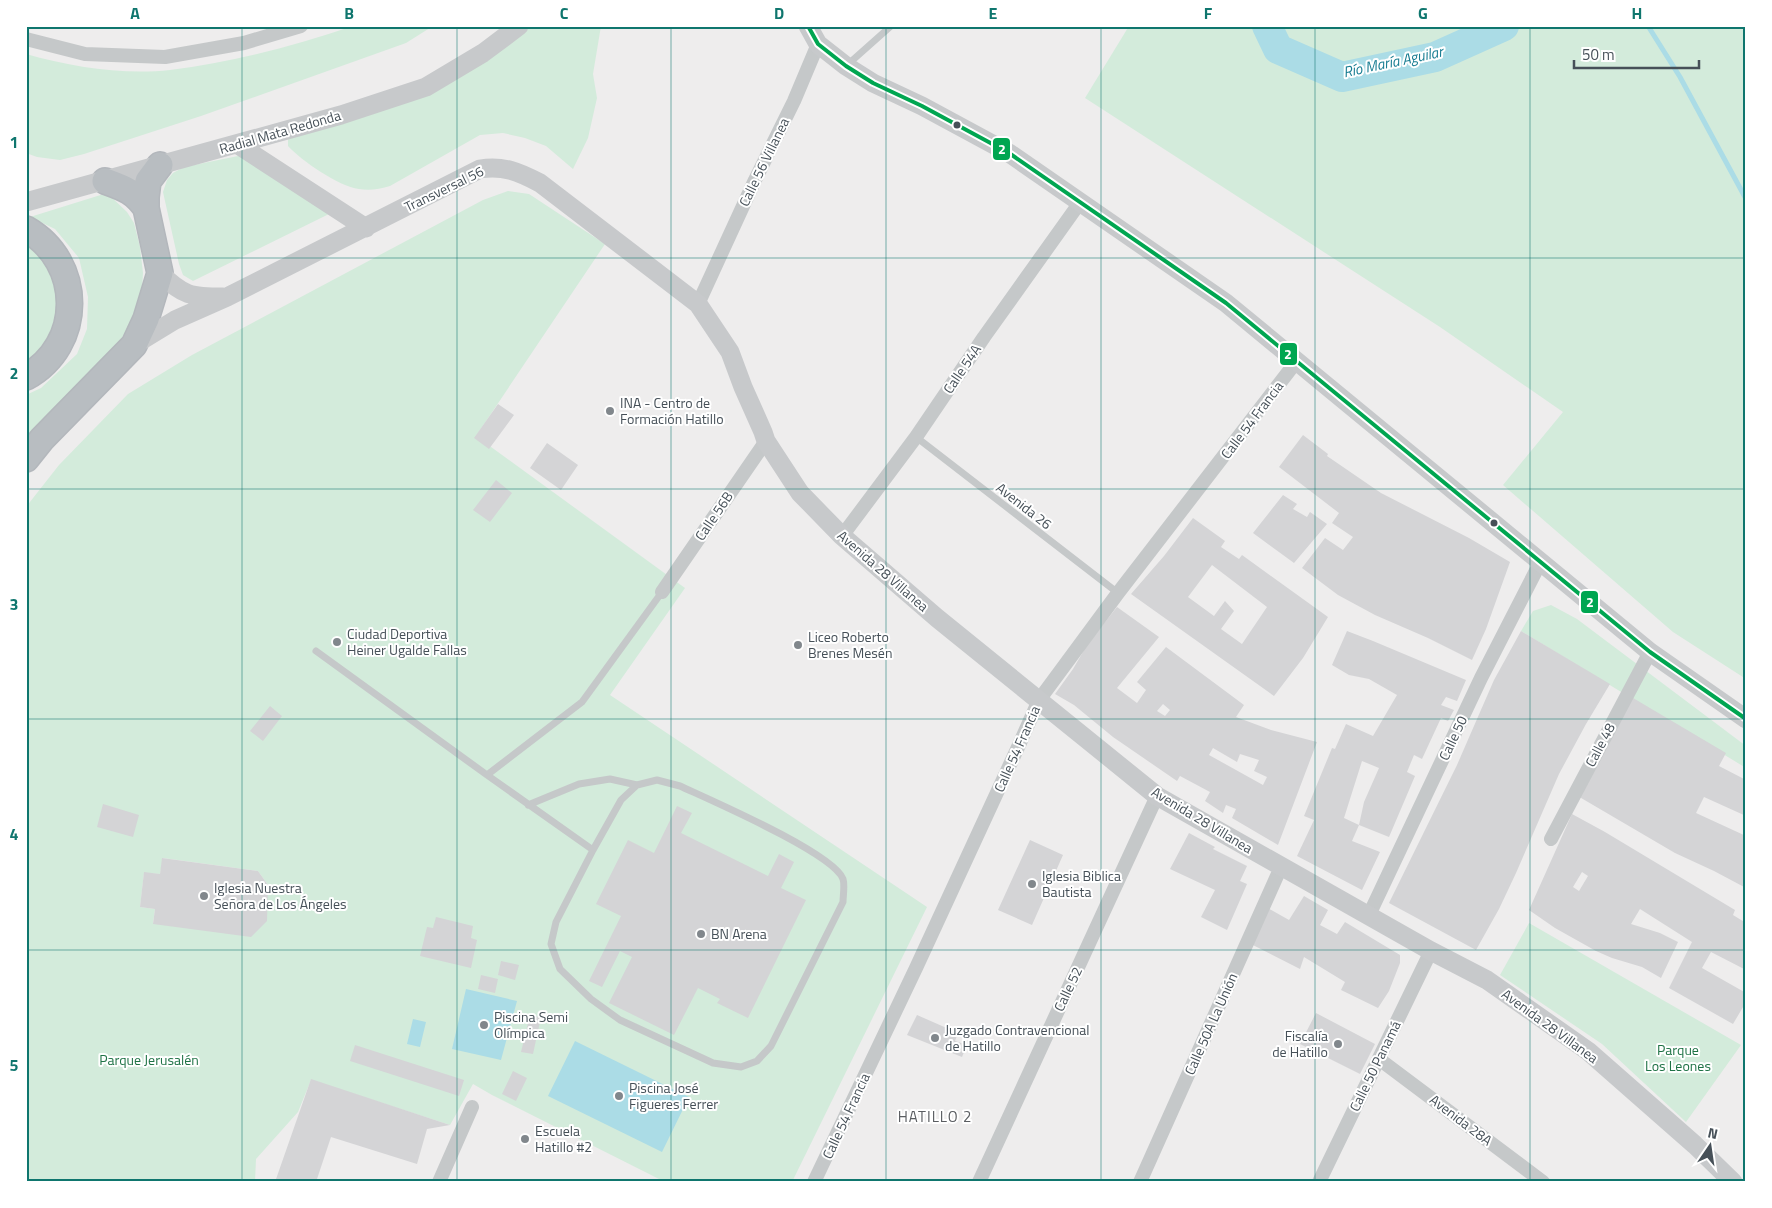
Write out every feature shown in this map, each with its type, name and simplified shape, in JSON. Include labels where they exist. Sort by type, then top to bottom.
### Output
[{"type":"highway","points":[[26,459],[42,439],[134,345],[146,319],[160,273],[146,208],[148,181],[160,165]]},
{"type":"highway","points":[[105,181],[130,190],[146,208]]},
{"type":"highway","points":[[26,230],[44,242],[61,264],[66,274],[69,296],[66,326],[58,344],[48,360],[26,377]]},
{"type":"street","points":[[26,39],[85,54],[165,57],[244,44],[301,26]]},
{"type":"street","name":"Radial Mata Redonda","points":[[26,202],[341,115],[426,87],[483,54],[519,26]]},
{"type":"street","points":[[808,26],[818,44],[846,66],[873,83],[922,106],[1010,153],[1226,303],[1650,652],[1746,719]]},
{"type":"street","name":"Calle 56 Villanea","points":[[698,304],[794,101],[818,44]]},
{"type":"street","points":[[238,144],[366,228]]},
{"type":"street","name":"Transversal 56","points":[[134,345],[175,320],[227,297],[480,169],[492,167],[516,171],[540,182],[698,304]]},
{"type":"street","points":[[26,192],[48,196]]},
{"type":"street","name":"Calle 54A","points":[[842,536],[916,438],[984,337],[1081,201]]},
{"type":"street","name":"Transversal 56","points":[[160,273],[174,287],[190,295],[227,297]]},
{"type":"street","points":[[679,288],[708,280]]},
{"type":"street","name":"Avenida 28 Villanea","points":[[698,304],[730,352],[766,441],[800,493],[842,536],[937,618],[1157,796],[1431,951],[1487,980],[1588,1051],[1695,1145],[1733,1182]]},
{"type":"street","name":"Calle 54 Francia","points":[[814,1182],[916,968],[1039,700],[1296,362]]},
{"type":"street","name":"Calle 56B","points":[[662,592],[766,441]]},
{"type":"street","name":"Calle 50","points":[[1370,915],[1481,678],[1540,563]]},
{"type":"street","name":"Calle 48","points":[[1551,839],[1650,652]]},
{"type":"street","name":"Calle 52","points":[[979,1182],[1157,796]]},
{"type":"street","name":"Calle 50A La Unión","points":[[1140,1182],[1281,867]]},
{"type":"street","name":"Calle 50 Panamá","points":[[1319,1182],[1431,951]]},
{"type":"street","name":"Avenida 28A","points":[[1379,1059],[1543,1182]]},
{"type":"street","points":[[439,1182],[472,1107]]},
{"type":"lane","points":[[846,66],[891,26]]},
{"type":"lane","name":"Avenida 26","points":[[916,438],[1118,594]]},
{"type":"lane","points":[[487,775],[582,702],[662,592]]},
{"type":"lane","points":[[316,651],[592,850]]},
{"type":"lane","points":[[528,805],[579,784],[610,778],[637,785],[657,780],[680,786],[810,849],[833,866],[843,880],[843,902],[771,1046],[757,1061],[741,1067],[713,1063],[675,1046],[620,1020],[591,999],[560,969],[551,944],[556,922],[592,850],[621,800],[637,785]]},
{"type":"green space","points":[[353,26],[433,26],[406,43],[201,116],[84,154],[60,160],[37,157],[26,153],[26,54],[61,63],[116,71],[170,70],[217,63],[263,52]]},
{"type":"green space","points":[[528,26],[601,26],[593,74],[597,98],[588,138],[573,169],[546,146],[525,138],[503,133],[480,135],[390,186],[363,190],[350,187],[331,178],[302,159],[288,146],[288,135],[390,102]]},
{"type":"green space","points":[[1129,26],[1746,26],[1746,679],[1673,632],[1503,485],[1563,412],[1440,327],[1085,98]]},
{"type":"green space","points":[[243,155],[329,214],[193,281],[183,275],[179,264],[163,192],[167,180],[173,173],[184,167]]},
{"type":"green space","name":"Ciudad Deportiva Heiner Ugalde Fallas","points":[[508,191],[529,194],[605,244],[476,436],[685,588],[610,695],[927,907],[792,1182],[665,1182],[473,1084],[450,1125],[311,1080],[298,1112],[256,1159],[255,1182],[26,1182],[26,507],[59,465],[128,394],[192,355],[483,200]],"holes":[[[163,858],[258,871],[268,885],[153,923],[155,909],[140,907],[144,873],[160,874]]]},
{"type":"green space","points":[[107,193],[127,212],[134,223],[140,247],[143,273],[141,307],[128,330],[96,371],[26,448],[26,395],[41,388],[77,354],[87,329],[88,297],[79,258],[55,229],[30,217]]},
{"type":"green space","points":[[26,239],[57,271],[63,310],[43,348],[26,362]]},
{"type":"green space","points":[[1551,605],[1577,619],[1746,746],[1746,768],[1521,631],[1533,611]]},
{"type":"green space","name":"Parque Los Leones","points":[[1529,923],[1741,1045],[1686,1122],[1602,1044],[1500,975]]},
{"type":"water","name":"Piscina Semi Olímpica","points":[[466,989],[517,1001],[501,1060],[452,1049]]},
{"type":"water","points":[[413,1019],[426,1022],[420,1047],[407,1044]]},
{"type":"water","name":"Piscina José Figueres Ferrer","points":[[575,1041],[689,1097],[662,1152],[548,1096]]},
{"type":"building","points":[[498,404],[514,415],[489,449],[474,438]]},
{"type":"building","points":[[1303,435],[1328,454],[1327,456],[1381,493],[1469,538],[1510,562],[1486,629],[1472,660],[1375,615],[1338,595],[1302,568],[1325,538],[1343,550],[1353,537],[1332,523],[1339,513],[1279,467]]},
{"type":"building","points":[[547,443],[578,465],[561,490],[530,468]]},
{"type":"building","points":[[496,480],[512,493],[490,522],[473,510]]},
{"type":"building","points":[[1283,495],[1297,504],[1293,509],[1307,517],[1310,512],[1327,524],[1294,563],[1253,533]]},
{"type":"building","points":[[1193,518],[1225,541],[1221,547],[1239,559],[1242,555],[1328,617],[1303,658],[1274,696],[1131,594],[1164,556]],"holes":[[[1212,565],[1267,607],[1242,644],[1221,629],[1234,611],[1225,601],[1214,616],[1188,597]]]},
{"type":"building","points":[[1117,607],[1159,637],[1117,688],[1137,703],[1146,690],[1137,682],[1166,647],[1244,705],[1236,717],[1271,730],[1317,742],[1278,845],[1232,818],[1236,809],[1226,805],[1223,813],[1205,801],[1210,792],[1180,776],[1177,781],[1113,737],[1074,705],[1055,694],[1087,645]],"holes":[[[1163,704],[1170,710],[1165,716],[1157,711]],[[1213,748],[1237,762],[1240,754],[1259,760],[1254,771],[1267,777],[1263,785],[1209,755]]]},
{"type":"building","points":[[1347,631],[1466,680],[1457,701],[1446,697],[1441,705],[1454,710],[1448,721],[1441,718],[1422,759],[1414,755],[1407,772],[1415,776],[1389,837],[1359,825],[1352,841],[1380,852],[1362,890],[1297,856],[1314,820],[1304,816],[1332,748],[1335,749],[1346,724],[1373,736],[1397,695],[1369,679],[1349,675],[1332,665]],"holes":[[[1362,761],[1379,768],[1364,802],[1359,825],[1344,818]]]},
{"type":"building","points":[[1521,631],[1610,684],[1559,774],[1516,873],[1499,909],[1476,950],[1389,903],[1457,765],[1494,680]]},
{"type":"building","points":[[1628,695],[1726,753],[1719,766],[1746,780],[1746,816],[1704,797],[1696,813],[1746,836],[1746,888],[1675,853],[1576,795]]},
{"type":"building","points":[[270,706],[282,716],[263,741],[250,731]]},
{"type":"building","points":[[103,804],[139,815],[133,837],[97,827]]},
{"type":"building","name":"BN Arena","points":[[677,806],[692,813],[681,833],[768,876],[779,854],[794,862],[781,888],[806,900],[748,1018],[717,1003],[720,999],[698,988],[674,1035],[609,1003],[632,957],[620,951],[602,987],[589,981],[621,916],[596,904],[628,840],[654,853]]},
{"type":"building","points":[[1572,814],[1735,910],[1733,915],[1746,923],[1746,970],[1711,952],[1702,968],[1746,993],[1746,1002],[1733,1024],[1669,988],[1692,942],[1640,909],[1631,924],[1660,933],[1678,942],[1661,978],[1642,967],[1596,951],[1555,928],[1529,910]],"holes":[[[1582,872],[1588,876],[1579,891],[1573,887]]]},
{"type":"building","points":[[1189,833],[1215,847],[1213,849],[1247,866],[1240,881],[1247,884],[1227,930],[1201,917],[1215,890],[1170,869]]},
{"type":"building","points":[[1030,840],[1063,855],[1032,925],[998,910]]},
{"type":"building","name":"Iglesia Nuestra Señora de Los Ángeles","points":[[162,858],[258,871],[268,885],[267,921],[251,937],[153,924],[155,909],[140,907],[144,872],[160,874]]},
{"type":"building","points":[[1304,896],[1328,910],[1320,925],[1337,934],[1345,922],[1400,955],[1400,963],[1389,991],[1378,1008],[1341,990],[1345,982],[1304,957],[1300,969],[1247,942],[1266,907],[1289,920]]},
{"type":"building","points":[[436,917],[473,926],[471,938],[477,940],[471,968],[420,956],[427,927],[433,928]]},
{"type":"building","points":[[501,961],[519,965],[515,980],[498,975]]},
{"type":"building","points":[[481,975],[498,979],[495,993],[478,989]]},
{"type":"building","name":"Fiscalía de Hatillo","points":[[1316,1013],[1375,1044],[1360,1074],[1300,1044]]},
{"type":"building","points":[[530,1015],[541,1017],[533,1054],[521,1052]]},
{"type":"building","name":"Juzgado Contravencional de Hatillo","points":[[917,1015],[958,1033],[955,1041],[967,1045],[962,1057],[907,1035]]},
{"type":"building","points":[[355,1045],[464,1080],[459,1096],[350,1061]]},
{"type":"building","points":[[513,1071],[527,1078],[516,1101],[502,1094]]},
{"type":"building","points":[[311,1079],[450,1125],[427,1129],[417,1164],[331,1137],[316,1182],[275,1182]]},
{"type":"waterway","name":"Río María Aguilar","points":[[1267,26],[1278,49],[1342,77],[1435,57],[1504,26]]},
{"type":"waterway","points":[[1648,26],[1680,77],[1746,199]]},
{"type":"transit line","name":"2","points":[[808,26],[818,44],[846,66],[873,83],[922,106],[1009,153],[1226,303],[1650,652],[1746,719]]},
{"type":"place","name":"INA - Centro de Formación Hatillo","points":[[610,411]]},
{"type":"place","name":"Ciudad Deportiva Heiner Ugalde Fallas","points":[[337,642]]},
{"type":"place","name":"Liceo Roberto Brenes Mesén","points":[[798,645]]},
{"type":"place","name":"Iglesia Biblica Bautista","points":[[1032,884]]},
{"type":"place","name":"Iglesia Nuestra Señora de Los Ángeles","points":[[204,896]]},
{"type":"place","name":"BN Arena","points":[[701,934]]},
{"type":"place","name":"Piscina Semi Olímpica","points":[[484,1025]]},
{"type":"place","name":"Juzgado Contravencional de Hatillo","points":[[935,1038]]},
{"type":"place","name":"Fiscalía de Hatillo","points":[[1338,1044]]},
{"type":"place","name":"Piscina José Figueres Ferrer","points":[[619,1096]]},
{"type":"place","name":"Escuela Hatillo #2","points":[[525,1139]]},
{"type":"district","name":"HATILLO 2","points":[[935,1117]]},
{"type":"park label","name":"Parque Jerusalén","points":[[149,1060]]}]
